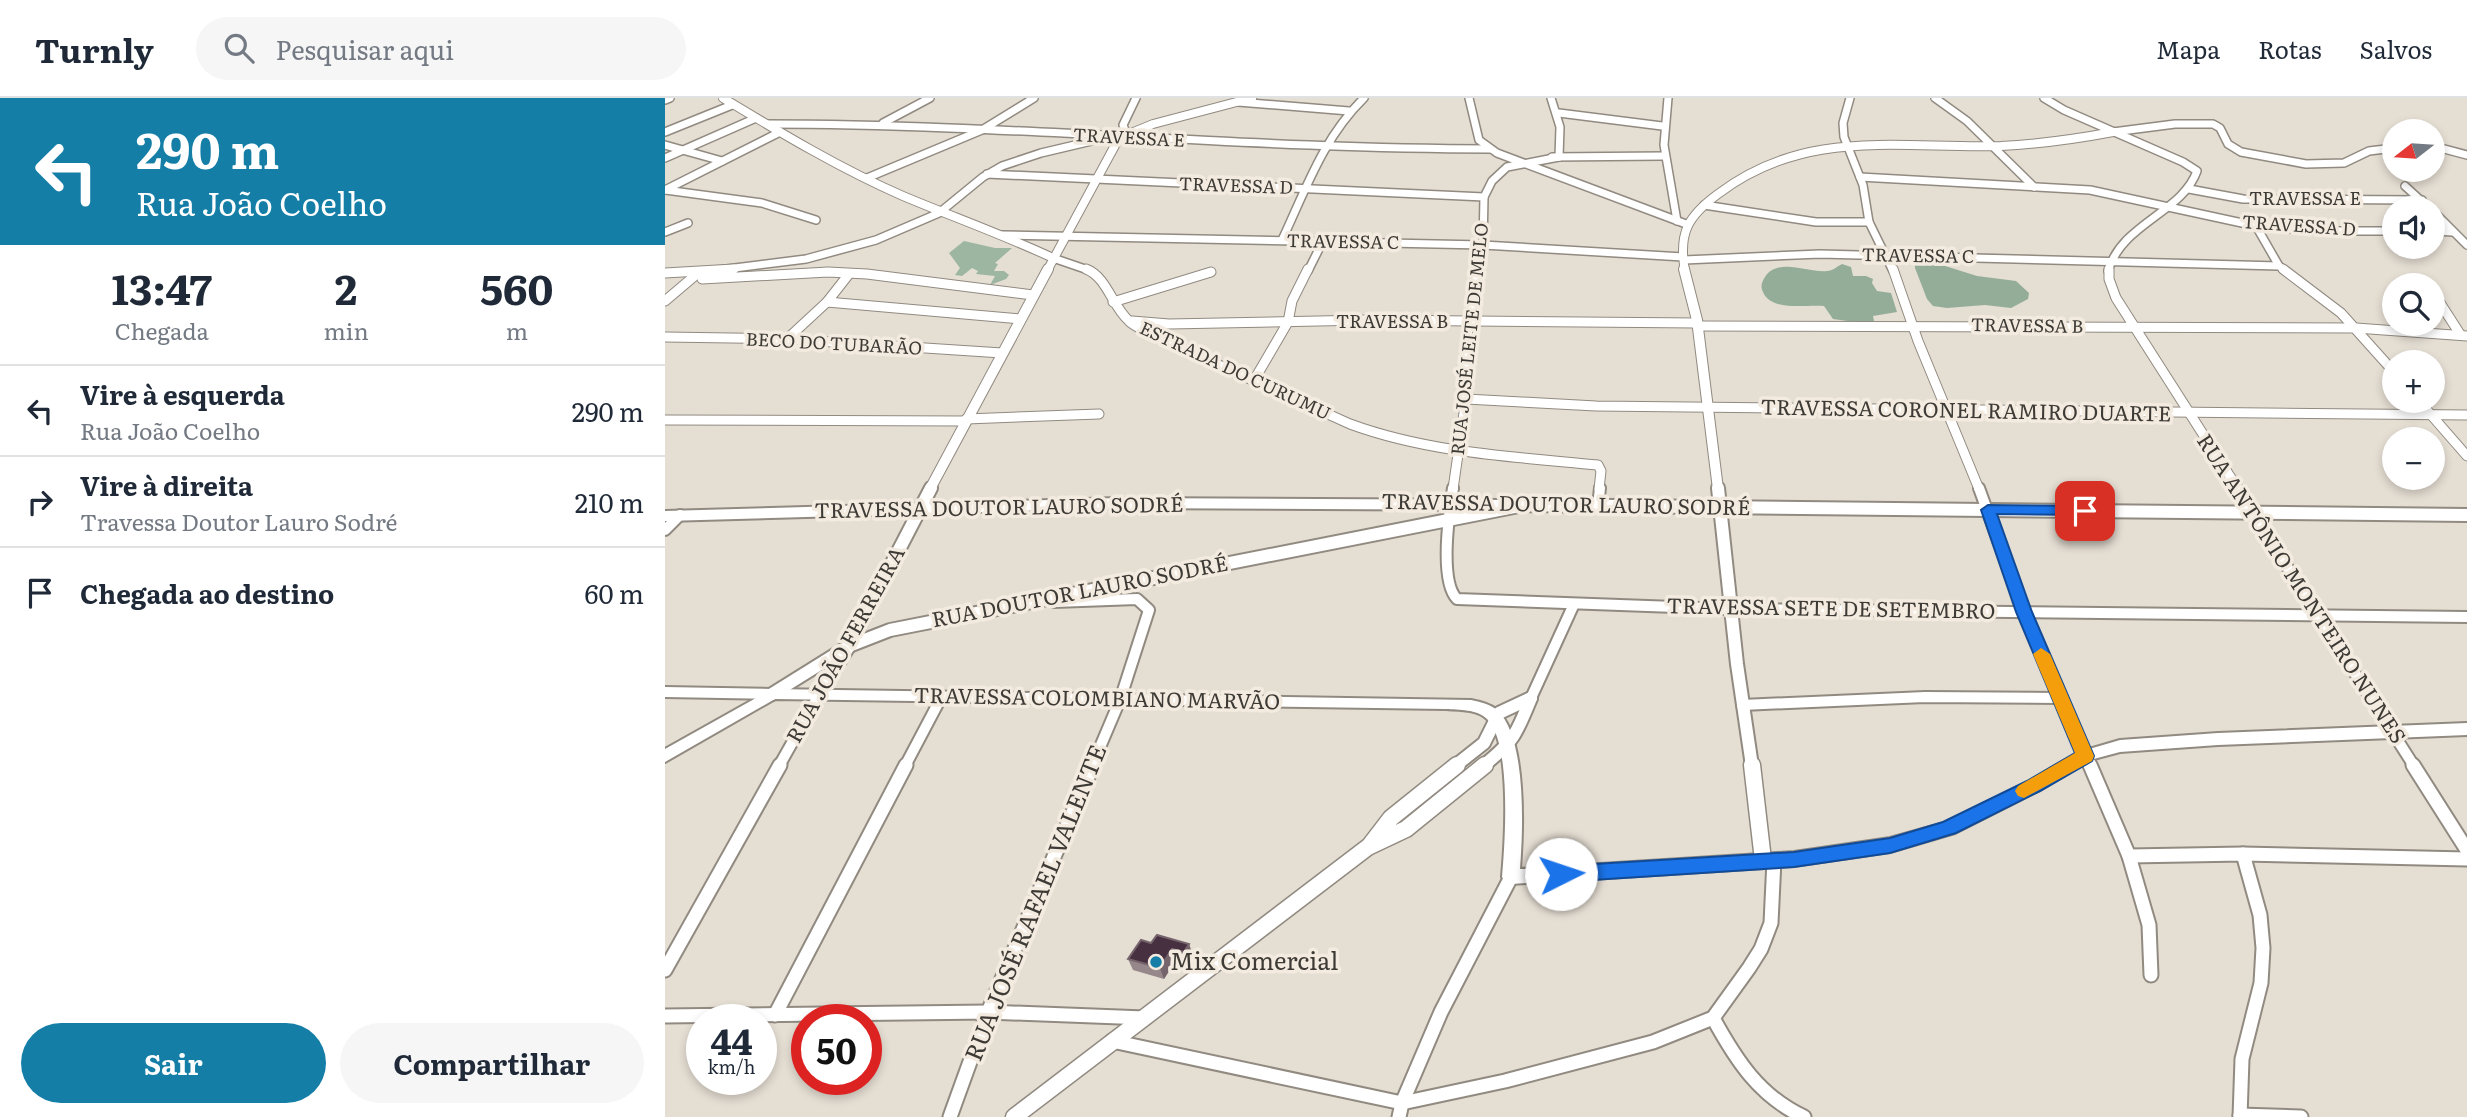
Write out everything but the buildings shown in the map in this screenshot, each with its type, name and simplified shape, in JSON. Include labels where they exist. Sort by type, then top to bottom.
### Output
[{"type":"main road","name":"TRAVESSA COLOMBIANO MARVÃO","points":[[772,694],[1440,704],[1474,707],[1496,717]]},
{"type":"main road","name":"RUA DOUTOR LAURO SODRÉ","points":[[665,756],[772,694]]},
{"type":"main road","points":[[1496,717],[1509,745],[1513,807],[1511,877],[1838,854],[1917,839],[1949,828],[2085,756],[2120,746],[2467,729]]},
{"type":"street","points":[[665,100],[670,98]]},
{"type":"street","points":[[881,125],[930,98]]},
{"type":"street","points":[[867,178],[982,130],[1034,98]]},
{"type":"street","name":"RUA JOÃO FERREIRA","points":[[665,970],[818,695],[849,646],[1065,235],[1122,136],[1123,125],[1136,98]]},
{"type":"street","points":[[1122,136],[1252,98]]},
{"type":"street","points":[[1282,240],[1324,146],[1349,111],[1364,98]]},
{"type":"street","points":[[1469,98],[1479,140],[1493,151],[1681,223]]},
{"type":"street","points":[[1551,98],[1559,113],[1559,157]]},
{"type":"street","points":[[1112,1041],[1401,1110],[1653,1042],[1713,1018],[1761,949],[1771,923],[1768,860],[1742,705],[1730,608],[1722,507],[1697,324],[1681,244],[1681,223],[1664,156],[1662,126],[1668,98]]},
{"type":"street","points":[[1850,98],[1843,122],[1846,145],[1860,177],[1869,222],[1888,256],[1912,325],[1988,510],[2024,612],[2129,856],[2149,925],[2151,975]]},
{"type":"street","points":[[1935,98],[1967,121],[2034,187]]},
{"type":"street","points":[[2044,98],[2194,168],[2197,175],[2189,189],[2165,205],[2126,240],[2110,263]]},
{"type":"street","points":[[665,132],[726,100]]},
{"type":"street","name":"ESTRADA DO CURUMU","points":[[726,100],[867,178],[940,212],[1091,271],[1103,283],[1113,302],[1129,321],[1163,341],[1332,417],[1375,433],[1458,451],[1596,464],[1601,471],[1598,506]]},
{"type":"street","points":[[1238,102],[1349,111]]},
{"type":"street","points":[[1559,113],[1662,126]]},
{"type":"street","points":[[665,158],[756,118]]},
{"type":"street","name":"TRAVESSA E","points":[[768,124],[881,125],[1107,138],[1122,136],[1493,151],[1559,157],[1664,156]]},
{"type":"street","points":[[1681,223],[1737,180],[1776,159],[1846,145],[1992,146],[2059,142],[2164,125],[2211,124],[2219,127],[2228,144],[2241,152],[2306,164],[2344,163],[2369,151],[2382,149]]},
{"type":"street","points":[[665,190],[780,132]]},
{"type":"street","points":[[665,273],[698,273],[795,259],[855,246],[940,212],[988,174],[1021,159],[1107,138]]},
{"type":"street","points":[[665,145],[722,161]]},
{"type":"street","points":[[2445,149],[2467,155]]},
{"type":"street","name":"RUA JOSÉ LEITE DE MELO","points":[[1468,601],[1457,598],[1450,592],[1448,520],[1466,399],[1468,323],[1483,245],[1485,197],[1497,175],[1519,163],[1559,157]]},
{"type":"street","name":"TRAVESSA D","points":[[988,174],[1485,197]]},
{"type":"street","name":"TRAVESSA D","points":[[1860,177],[2099,191],[2256,226],[2314,231],[2382,231]]},
{"type":"street","points":[[2406,186],[2417,196]]},
{"type":"street","name":"TRAVESSA E","points":[[2189,189],[2243,199],[2382,200]]},
{"type":"street","points":[[665,190],[762,203],[816,220]]},
{"type":"street","points":[[1704,205],[1816,222],[1869,222]]},
{"type":"street","points":[[665,232],[688,223]]},
{"type":"street","points":[[2445,224],[2467,245]]},
{"type":"street","points":[[2256,226],[2279,265],[2341,313],[2382,358]]},
{"type":"street","points":[[2445,232],[2453,232]]},
{"type":"street","name":"TRAVESSA C","points":[[1003,235],[1483,245],[1684,258],[1820,254],[1941,255],[2110,263],[2279,265]]},
{"type":"street","points":[[1253,382],[1288,322],[1292,301],[1323,241]]},
{"type":"street","name":"RUA ANTÔNIO MONTEIRO NUNES","points":[[2110,263],[2110,282],[2133,328],[2467,850]]},
{"type":"street","points":[[1113,302],[1211,272]]},
{"type":"street","points":[[665,301],[698,273]]},
{"type":"street","points":[[690,279],[849,274],[932,280],[1033,295]]},
{"type":"street","points":[[787,340],[827,302],[849,274]]},
{"type":"street","points":[[827,302],[1020,320]]},
{"type":"street","points":[[2445,309],[2464,335]]},
{"type":"street","name":"TRAVESSA B","points":[[1129,321],[1169,324],[1288,322],[2357,328],[2464,335]]},
{"type":"street","name":"BECO DO TUBARÃO","points":[[665,337],[787,340],[1002,353]]},
{"type":"street","name":"TRAVESSA CORONEL RAMIRO DUARTE","points":[[1466,399],[1556,405],[1948,412],[2467,415]]},
{"type":"street","points":[[665,420],[966,420],[1099,414]]},
{"type":"street","points":[[2431,415],[2467,456]]},
{"type":"street","name":"TRAVESSA DOUTOR LAURO SODRÉ","points":[[665,516],[1119,503],[1450,502],[1598,506],[2467,515]]},
{"type":"street","name":"RUA DOUTOR LAURO SODRÉ","points":[[772,694],[849,646],[890,630],[1524,505]]},
{"type":"street","points":[[665,530],[680,515]]},
{"type":"street","name":"RUA JOSÉ RAFAEL VALENTE","points":[[950,1117],[988,1012],[1120,700],[1149,610],[1137,599],[1125,598],[1018,604]]},
{"type":"street","name":"TRAVESSA SETE DE SETEMBRO","points":[[1468,601],[1730,608],[2467,617]]},
{"type":"street","points":[[1014,1117],[1368,847],[1406,829],[1509,745],[1574,604]]},
{"type":"street","name":"TRAVESSA COLOMBIANO MARVÃO","points":[[665,692],[772,694]]},
{"type":"street","points":[[777,1011],[942,696]]},
{"type":"street","points":[[1742,705],[1925,697],[2060,698]]},
{"type":"street","points":[[1368,847],[1391,818],[1484,743],[1491,735],[1496,717],[1507,708],[1531,698]]},
{"type":"street","points":[[2129,856],[2243,853],[2467,859]]},
{"type":"street","points":[[2243,853],[2260,915],[2263,948],[2261,983],[2242,1059],[2240,1116],[2301,1117]]},
{"type":"street","points":[[1401,1110],[1441,1012],[1511,877]]},
{"type":"street","points":[[777,1015],[988,1012],[1145,1018]]},
{"type":"street","points":[[665,1016],[686,1016]]},
{"type":"street","points":[[1713,1018],[1754,1083],[1785,1108],[1804,1117]]},
{"type":"green space","points":[[964,241],[995,248],[1012,248],[995,263],[998,264],[994,271],[1004,271],[1009,275],[1006,279],[990,285],[995,276],[976,274],[978,271],[972,268],[962,276],[955,275],[960,268],[949,253]]},
{"type":"green space","points":[[1915,262],[1942,265],[1977,276],[2016,281],[2029,293],[2028,299],[2011,308],[1985,305],[1947,308],[1933,306],[1927,299]]},
{"type":"green space","points":[[1842,264],[1851,267],[1853,276],[1873,279],[1872,283],[1877,291],[1891,293],[1897,312],[1873,316],[1874,321],[1862,323],[1833,319],[1824,306],[1781,305],[1767,298],[1762,290],[1765,277],[1777,268],[1827,271]]},
{"type":"slow traffic","points":[[2024,791],[2085,756],[2041,654]]},
{"type":"place","name":"Mix Comercial","points":[[1156,962]]},
{"type":"route","points":[[1561,874],[1794,859],[1838,854],[1917,839],[1949,828],[2034,786],[2085,756],[2024,612],[1988,510],[2085,511]]}]
